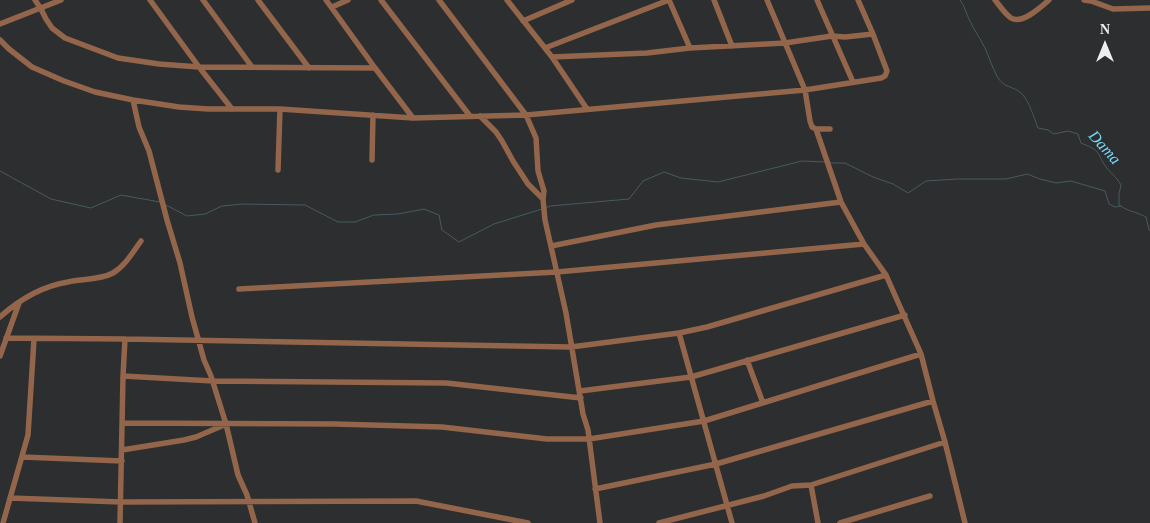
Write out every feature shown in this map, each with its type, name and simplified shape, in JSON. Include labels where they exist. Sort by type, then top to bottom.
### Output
[{"type":"street","points":[[35,0],[52,28],[65,38],[118,58],[198,67],[375,68]]},
{"type":"street","points":[[0,24],[61,0]]},
{"type":"street","points":[[150,0],[198,67],[232,109]]},
{"type":"street","points":[[203,0],[252,67]]},
{"type":"street","points":[[258,0],[309,68]]},
{"type":"street","points":[[326,0],[413,118]]},
{"type":"street","points":[[332,7],[348,0]]},
{"type":"street","points":[[381,0],[470,116]]},
{"type":"street","points":[[439,0],[526,115],[536,138],[538,171],[544,191],[545,220],[557,272],[589,439],[600,523]]},
{"type":"street","points":[[507,0],[552,57],[587,109]]},
{"type":"street","points":[[523,20],[572,0]]},
{"type":"street","points":[[545,48],[669,0],[690,48]]},
{"type":"street","points":[[714,0],[732,46]]},
{"type":"street","points":[[767,0],[805,90],[810,121],[812,127],[816,129],[841,202],[864,244],[886,275],[921,354],[965,523]]},
{"type":"street","points":[[817,0],[853,82]]},
{"type":"street","points":[[0,40],[32,67],[64,81],[95,92],[179,107],[280,109],[413,118],[526,115],[805,90],[881,78],[885,76],[886,71],[858,0]]},
{"type":"street","points":[[995,0],[1013,20],[1018,20],[1034,12],[1049,0]]},
{"type":"street","points":[[1084,0],[1113,8],[1150,8]]},
{"type":"street","points":[[1109,0],[1113,8]]},
{"type":"street","points":[[552,57],[647,53],[690,48],[785,43],[832,36],[845,38],[873,34]]},
{"type":"street","points":[[133,100],[180,263],[204,360],[213,382],[226,424],[238,475],[249,501],[255,523]]},
{"type":"street","points":[[278,170],[280,109]]},
{"type":"street","points":[[372,160],[373,115]]},
{"type":"street","points":[[480,116],[496,132],[528,184],[543,199]]},
{"type":"street","points":[[816,129],[830,129]]},
{"type":"street","points":[[551,246],[656,225],[841,202]]},
{"type":"street","points":[[0,317],[36,292],[53,285],[110,274],[124,264],[141,241]]},
{"type":"street","points":[[240,289],[557,272],[864,244]]},
{"type":"street","points":[[6,338],[571,347],[679,333],[707,327],[886,275]]},
{"type":"street","points":[[0,356],[18,303]]},
{"type":"street","points":[[580,391],[691,377],[905,315]]},
{"type":"street","points":[[679,333],[732,523]]},
{"type":"street","points":[[3,523],[28,435],[34,338]]},
{"type":"street","points":[[120,523],[123,376],[126,339]]},
{"type":"street","points":[[122,423],[256,423],[442,427],[547,439],[589,439],[704,422],[921,354]]},
{"type":"street","points":[[747,360],[763,403]]},
{"type":"street","points":[[123,376],[213,382],[446,383],[581,398]]},
{"type":"street","points":[[595,489],[716,464],[933,401]]},
{"type":"street","points":[[122,450],[196,437],[226,424]]},
{"type":"street","points":[[659,523],[764,496],[792,486],[812,485],[945,442]]},
{"type":"street","points":[[22,457],[122,461]]},
{"type":"street","points":[[812,485],[818,523]]},
{"type":"street","points":[[840,523],[930,496]]},
{"type":"street","points":[[10,498],[121,502],[416,501],[528,523]]},
{"type":"waterway","name":"Dama","points":[[960,0],[997,76],[1002,83],[1024,96],[1038,128],[1048,130],[1054,134],[1068,131],[1078,134],[1081,143],[1096,151],[1121,185],[1119,205],[1146,217],[1150,230]]},
{"type":"waterway","points":[[546,208],[550,206],[629,199],[643,181],[664,172],[681,178],[718,182],[802,161],[826,162]]},
{"type":"waterway","points":[[830,163],[845,163],[873,177],[893,184],[908,193],[926,181],[1006,179],[1027,174],[1056,183],[1071,181],[1105,191],[1109,204],[1115,207],[1121,206]]},
{"type":"waterway","points":[[0,171],[51,199],[91,208],[121,195],[160,202]]},
{"type":"waterway","points":[[166,205],[187,216],[205,214],[222,206],[243,204],[305,205],[338,222],[355,222],[374,215],[398,214],[424,209],[439,215],[442,230],[459,242],[494,224],[542,209]]}]
